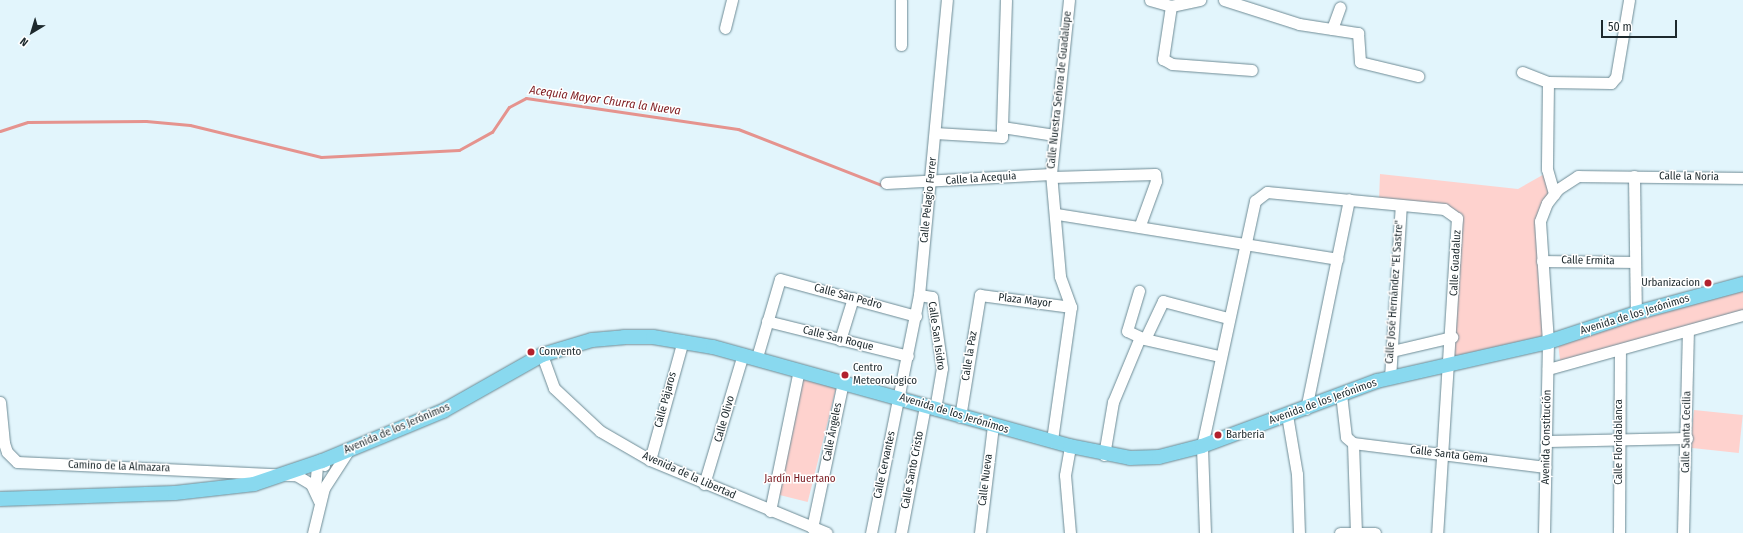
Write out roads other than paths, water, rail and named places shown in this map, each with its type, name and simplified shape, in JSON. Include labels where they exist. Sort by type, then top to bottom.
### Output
[{"type":"main road","name":"Avenida de los Jerónimos","points":[[0,499],[211,490],[254,484],[319,462],[443,411],[542,355],[592,340],[624,337],[683,340],[743,354],[900,398],[992,426],[1052,440],[1104,455],[1159,457],[1202,446],[1306,409],[1341,394],[1390,378],[1548,342],[1636,313],[1743,284]]},
{"type":"street","points":[[725,28],[732,0]]},
{"type":"street","points":[[901,0],[901,45]]},
{"type":"street","name":"Calle Pelagio Ferrer","points":[[900,398],[919,295],[947,0]]},
{"type":"street","points":[[935,133],[1002,137],[1006,0]]},
{"type":"street","name":"Calle Nuestra Señora de Guadalupe","points":[[1052,440],[1070,307],[1060,276],[1057,214],[1052,176],[1054,135],[1069,0]]},
{"type":"street","points":[[1150,0],[1172,6],[1183,2],[1200,0]]},
{"type":"street","points":[[1224,0],[1300,24],[1358,33],[1360,62],[1418,76]]},
{"type":"street","points":[[1522,72],[1548,82],[1611,83],[1616,78],[1629,0]]},
{"type":"street","points":[[1172,6],[1163,59],[1172,64],[1252,70]]},
{"type":"street","points":[[1332,29],[1340,7]]},
{"type":"street","points":[[1548,82],[1547,168],[1554,194]]},
{"type":"street","points":[[1002,127],[1054,135]]},
{"type":"street","name":"Calle la Acequia","points":[[886,183],[930,183],[1052,176],[1155,174],[1156,181],[1140,225]]},
{"type":"street","name":"Calle la Noria","points":[[1554,194],[1578,176],[1743,178]]},
{"type":"street","points":[[1634,176],[1633,262],[1636,313]]},
{"type":"street","points":[[1205,533],[1202,446],[1219,356],[1255,200],[1267,192],[1401,205]]},
{"type":"street","name":"Avenida Constitución","points":[[1544,533],[1548,441],[1548,342],[1540,220],[1554,194]]},
{"type":"street","points":[[1306,409],[1338,259],[1349,199]]},
{"type":"street","name":"Calle Guadaluz","points":[[1401,205],[1444,209],[1458,218],[1452,337],[1446,366],[1437,533]]},
{"type":"street","name":"Calle José Hernández \"El Sastre\"","points":[[1390,378],[1401,205]]},
{"type":"street","points":[[1057,214],[1140,225],[1338,259]]},
{"type":"street","name":"Calle Ermita","points":[[1542,261],[1633,262]]},
{"type":"street","name":"Calle San Pedro","points":[[767,321],[780,279],[916,316]]},
{"type":"street","points":[[1140,290],[1127,331],[1143,338],[1219,356]]},
{"type":"street","name":"Calle San Isidro","points":[[919,295],[932,297],[942,368],[930,408]]},
{"type":"street","name":"Plaza Mayor","points":[[980,295],[1070,307]]},
{"type":"street","name":"Calle la Paz","points":[[960,417],[980,295]]},
{"type":"street","points":[[840,340],[853,298]]},
{"type":"street","points":[[1104,455],[1113,402],[1143,338],[1164,301],[1228,318]]},
{"type":"street","points":[[1548,369],[1743,315]]},
{"type":"street","points":[[757,358],[767,321]]},
{"type":"street","name":"Calle San Roque","points":[[767,321],[908,356]]},
{"type":"street","name":"Calle Santa Cecilia","points":[[1683,533],[1687,438],[1688,331]]},
{"type":"street","points":[[1392,351],[1452,337]]},
{"type":"street","name":"Calle Pájaros","points":[[650,460],[683,340]]},
{"type":"street","name":"Calle Floridablanca","points":[[1619,533],[1620,350]]},
{"type":"street","name":"Calle Olivo","points":[[704,484],[743,354]]},
{"type":"street","name":"Avenida de la Libertad","points":[[542,355],[554,388],[600,431],[650,460],[704,484],[827,533]]},
{"type":"street","points":[[770,511],[799,370]]},
{"type":"street","name":"Calle Ángeles","points":[[812,528],[843,382]]},
{"type":"street","points":[[1341,394],[1346,437],[1353,443],[1356,533]]},
{"type":"street","name":"Calle Cervantes","points":[[871,533],[900,398]]},
{"type":"street","name":"Camino de la Almazara","points":[[0,402],[7,452],[23,463],[285,474],[301,477],[315,489]]},
{"type":"street","name":"Calle Santo Cristo","points":[[901,533],[930,408]]},
{"type":"street","points":[[1288,415],[1297,474],[1299,533]]},
{"type":"street","name":"Calle Nueva","points":[[980,533],[992,426]]},
{"type":"street","points":[[1548,441],[1687,438]]},
{"type":"street","name":"Calle Santa Gema","points":[[1353,443],[1546,467]]},
{"type":"street","points":[[1070,446],[1065,475],[1070,533]]},
{"type":"street","points":[[313,533],[318,501],[329,478],[351,449]]},
{"type":"street","points":[[318,501],[315,489],[319,462],[328,469],[329,478]]},
{"type":"street","points":[[1340,533],[1375,533]]},
{"type":"waterway","name":"Acequia Mayor Churra la Nueva","points":[[0,131],[28,122],[146,121],[190,125],[321,157],[459,150],[492,132],[509,107],[526,98],[738,129],[884,186]]},
{"type":"place","name":"Urbanizacion","points":[[1708,283]]},
{"type":"place","name":"Convento","points":[[531,352]]},
{"type":"place","name":"Centro Meteorologico","points":[[845,375]]},
{"type":"place","name":"Barberia","points":[[1218,435]]},
{"type":"park label","name":"Jardín Huertano","points":[[800,479]]}]
